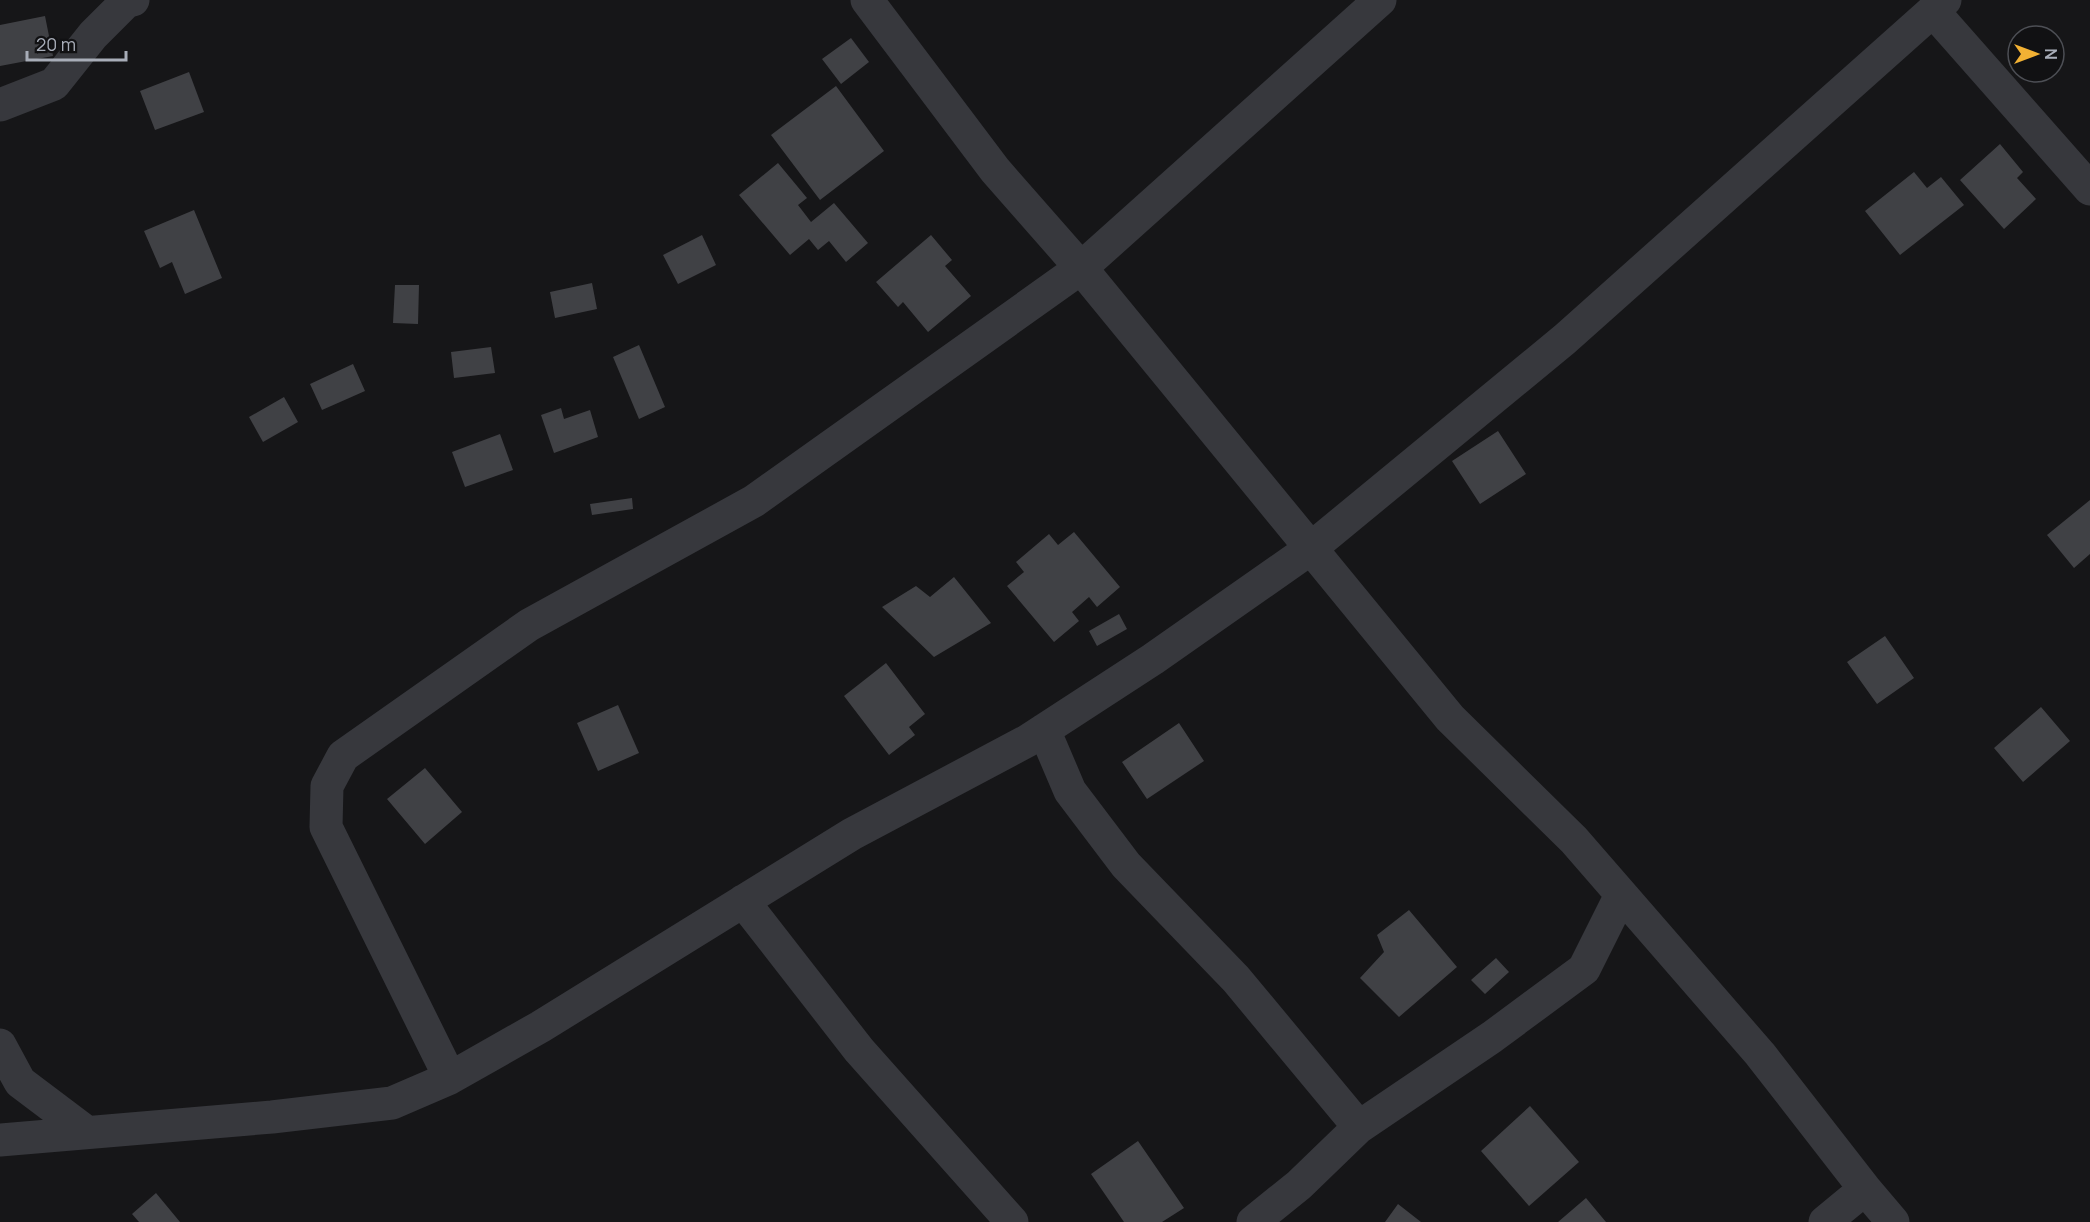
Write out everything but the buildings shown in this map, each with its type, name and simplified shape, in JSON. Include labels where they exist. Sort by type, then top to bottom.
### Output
[{"type":"street","points":[[0,105],[54,84],[93,35],[126,2],[133,0]]},
{"type":"street","points":[[867,0],[995,170],[1081,268],[1450,718],[1574,840],[1760,1054],[1893,1222]]},
{"type":"street","points":[[450,1078],[326,827],[327,786],[343,756],[529,625],[754,501],[1081,268],[1380,0]]},
{"type":"street","points":[[0,1140],[85,1131],[272,1117],[392,1103],[450,1078],[540,1027],[852,834],[1017,747],[1154,659],[1310,549],[1565,339],[1939,5],[2090,189]]},
{"type":"street","points":[[1044,729],[1070,791],[1126,865],[1236,979],[1359,1127]]},
{"type":"street","points":[[1253,1222],[1299,1185],[1359,1127],[1492,1037],[1584,969],[1621,895]]},
{"type":"street","points":[[743,901],[859,1050],[1012,1222]]},
{"type":"street","points":[[0,1045],[20,1082],[85,1131]]},
{"type":"street","points":[[1825,1222],[1865,1189]]}]
